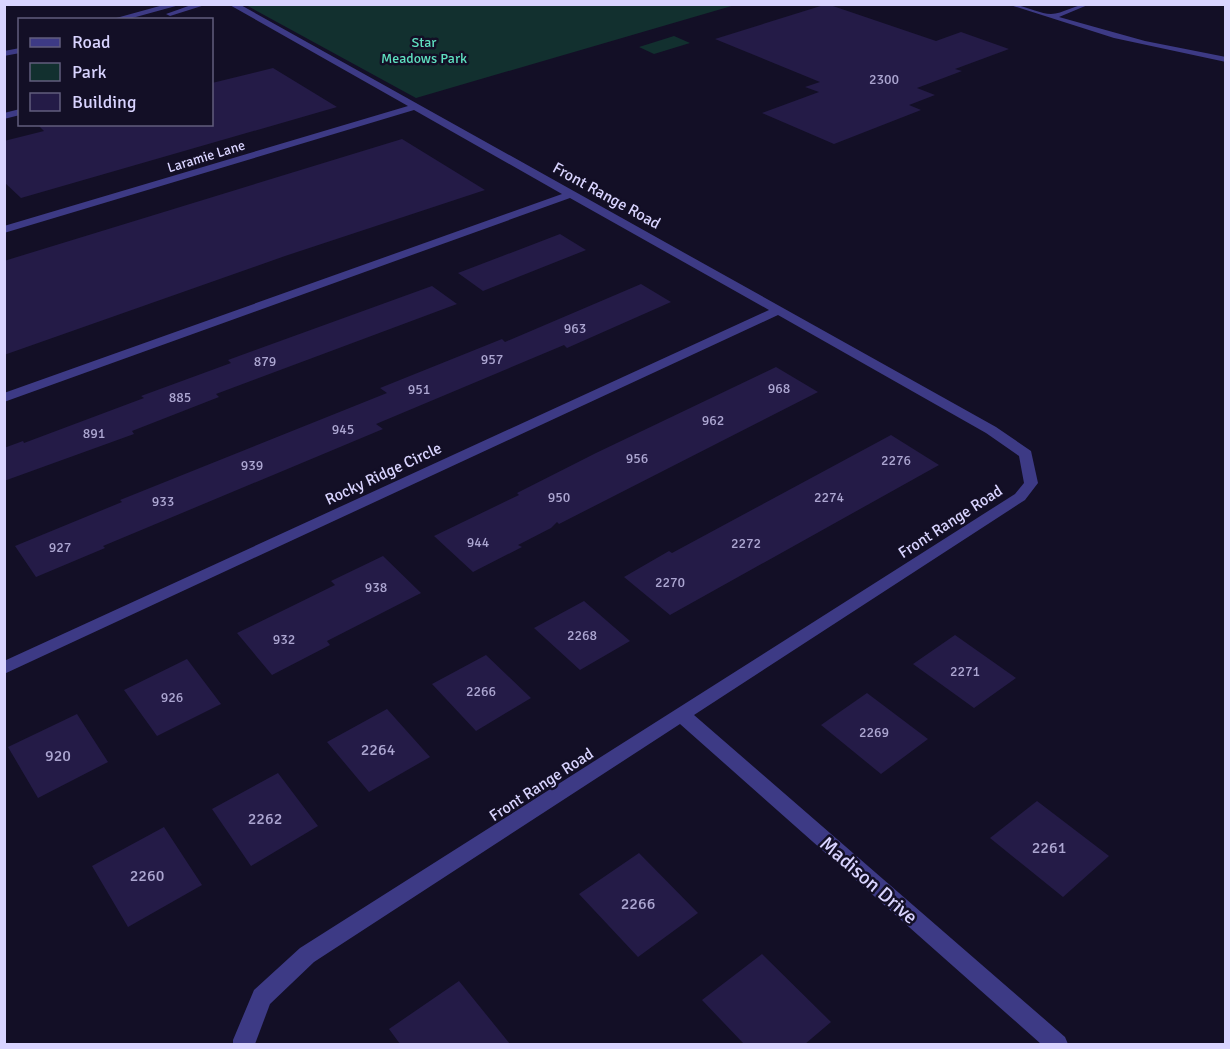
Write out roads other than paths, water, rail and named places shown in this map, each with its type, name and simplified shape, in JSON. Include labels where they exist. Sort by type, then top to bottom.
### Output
[{"type":"street","points":[[121,18],[179,4]]},
{"type":"street","points":[[154,18],[204,4]]},
{"type":"street","name":"Front Range Road","points":[[232,4],[1008,442],[1026,454],[1031,483],[1020,497],[307,956],[262,997],[244,1044]]},
{"type":"street","points":[[1011,4],[1124,39],[1226,60]]},
{"type":"street","points":[[1051,17],[1086,4]]},
{"type":"street","name":"Laramie Lane","points":[[4,230],[415,108]]},
{"type":"street","points":[[4,398],[569,195]]},
{"type":"street","name":"Rocky Ridge Circle","points":[[4,668],[777,311]]},
{"type":"street","name":"Madison Drive","points":[[681,715],[1057,1044]]},
{"type":"park label","name":"Star Meadows Park","points":[[424,50]]}]
